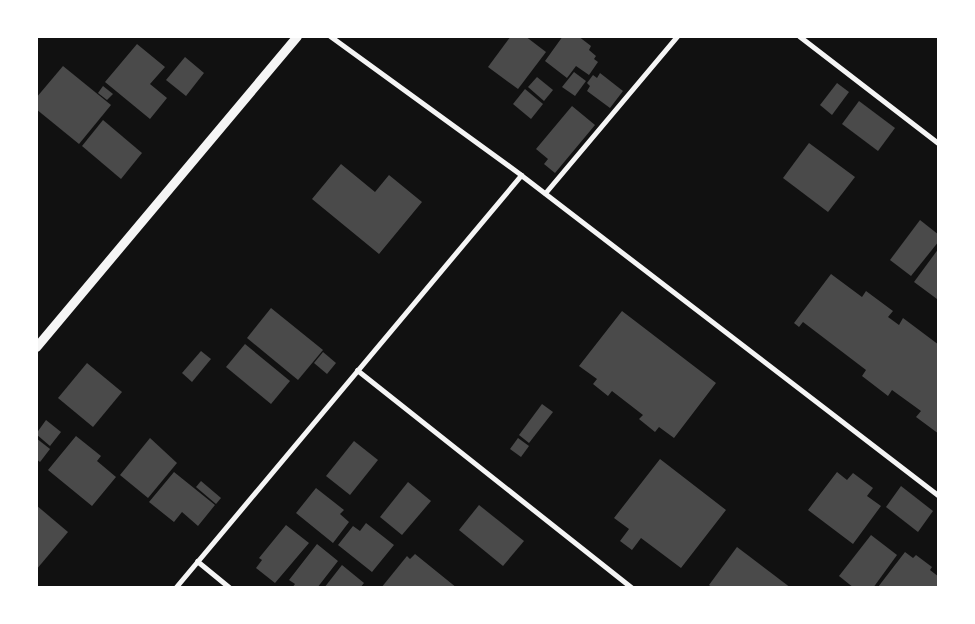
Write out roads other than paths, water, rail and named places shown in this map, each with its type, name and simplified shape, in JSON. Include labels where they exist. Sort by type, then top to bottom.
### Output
[{"type":"street","points":[[36,346],[297,36]]},
{"type":"street","points":[[330,36],[545,193],[939,496]]},
{"type":"street","points":[[545,193],[677,36]]},
{"type":"street","points":[[799,36],[939,144]]},
{"type":"street","points":[[175,588],[521,175]]},
{"type":"street","points":[[358,370],[632,588]]},
{"type":"street","points":[[197,561],[230,588]]}]
